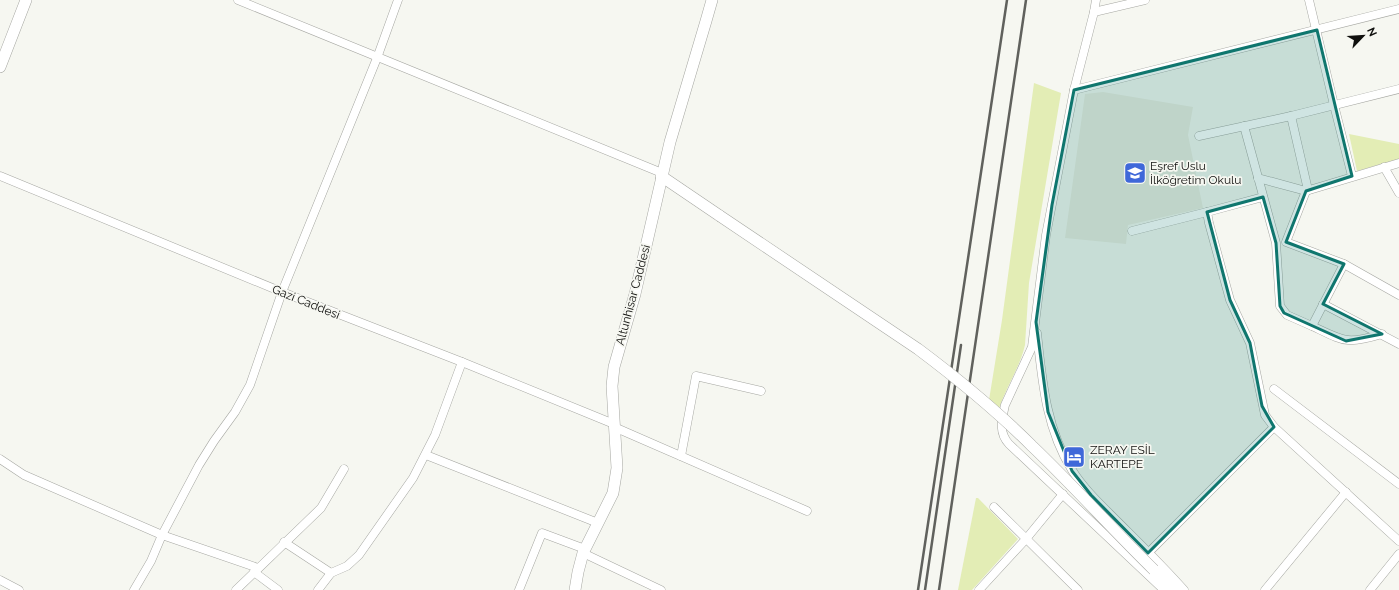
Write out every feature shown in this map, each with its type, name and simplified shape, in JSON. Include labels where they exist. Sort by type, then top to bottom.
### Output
[{"type":"street","points":[[0,67],[26,0]]},
{"type":"street","points":[[238,0],[662,175],[937,363],[1032,445],[1116,533],[1175,590]]},
{"type":"street","points":[[134,590],[151,561],[162,535],[199,465],[235,412],[250,385],[282,292],[377,58],[398,0]]},
{"type":"street","name":"Altunhisar Caddesi","points":[[576,590],[578,572],[584,551],[613,494],[617,468],[612,386],[614,367],[635,294],[670,142],[712,0]]},
{"type":"street","points":[[1096,0],[1074,90],[1043,255],[1032,347],[1005,405],[1002,415],[1002,434],[1009,444],[1164,590]]},
{"type":"street","points":[[1094,12],[1145,0]]},
{"type":"street","points":[[1309,0],[1352,176]]},
{"type":"street","points":[[1074,90],[1399,9]]},
{"type":"street","points":[[1199,136],[1291,116],[1399,89]]},
{"type":"street","points":[[1286,242],[1307,191],[1291,116]]},
{"type":"street","points":[[1244,126],[1276,243],[1280,306],[1287,315],[1346,341],[1364,340],[1382,334]]},
{"type":"street","points":[[1258,178],[1307,191],[1352,176],[1399,164]]},
{"type":"street","points":[[1384,167],[1399,193]]},
{"type":"street","name":"Gazi Caddesi","points":[[0,176],[282,292],[462,362],[614,425],[807,511]]},
{"type":"street","points":[[1132,231],[1263,197]]},
{"type":"street","points":[[1207,212],[1230,300],[1250,343],[1262,406],[1268,420],[1399,541]]},
{"type":"street","points":[[1276,243],[1286,242],[1344,264],[1399,295]]},
{"type":"street","points":[[1312,326],[1344,264]]},
{"type":"street","points":[[1323,304],[1399,344]]},
{"type":"street","points":[[1036,322],[1041,373],[1048,412],[1066,461],[1091,495],[1184,590]]},
{"type":"street","points":[[318,590],[331,573],[347,566],[359,555],[413,478],[435,435],[462,362]]},
{"type":"street","points":[[681,456],[696,376],[761,391]]},
{"type":"street","points":[[1274,389],[1399,484]]},
{"type":"street","points":[[1148,553],[1274,426]]},
{"type":"street","points":[[426,455],[598,523]]},
{"type":"street","points":[[0,459],[24,475],[162,535],[256,570],[278,590]]},
{"type":"street","points":[[236,590],[284,542],[321,508],[344,469]]},
{"type":"street","points":[[1265,590],[1346,492]]},
{"type":"street","points":[[979,590],[1026,539],[1063,494]]},
{"type":"street","points":[[994,507],[1078,590]]},
{"type":"street","points":[[520,590],[542,533],[584,551],[662,590]]},
{"type":"street","points":[[284,542],[331,573]]},
{"type":"street","points":[[1370,590],[1399,554]]},
{"type":"street","points":[[0,580],[19,590]]},
{"type":"highlighted area","points":[[1317,30],[1352,176],[1306,191],[1286,242],[1344,264],[1323,304],[1382,334],[1346,341],[1284,313],[1280,306],[1276,243],[1263,197],[1207,212],[1230,300],[1250,343],[1262,406],[1274,427],[1148,553],[1091,495],[1072,471],[1048,412],[1036,322],[1052,205],[1074,90]]},
{"type":"shaded area","name":"Eşref Uslu İlköğretim Okulu","points":[[1103,92],[1193,107],[1188,135],[1203,208],[1128,225],[1126,244],[1065,238],[1085,94]]},
{"type":"green space","points":[[1034,83],[1061,93],[1029,283],[1025,345],[1020,361],[999,409],[989,400],[1002,320]]},
{"type":"green space","points":[[1349,134],[1399,144],[1399,159],[1357,171]]},
{"type":"green space","points":[[976,498],[978,498],[1018,539],[972,590],[958,590]]},
{"type":"railway","points":[[918,590],[1007,0]]},
{"type":"railway","points":[[939,590],[1026,0]]},
{"type":"railway","points":[[925,590],[961,345]]},
{"type":"place","name":"Eşref Uslu İlköğretim Okulu","points":[[1135,173]]},
{"type":"place","name":"ZERAY ESİL KARTEPE","points":[[1074,457]]}]
